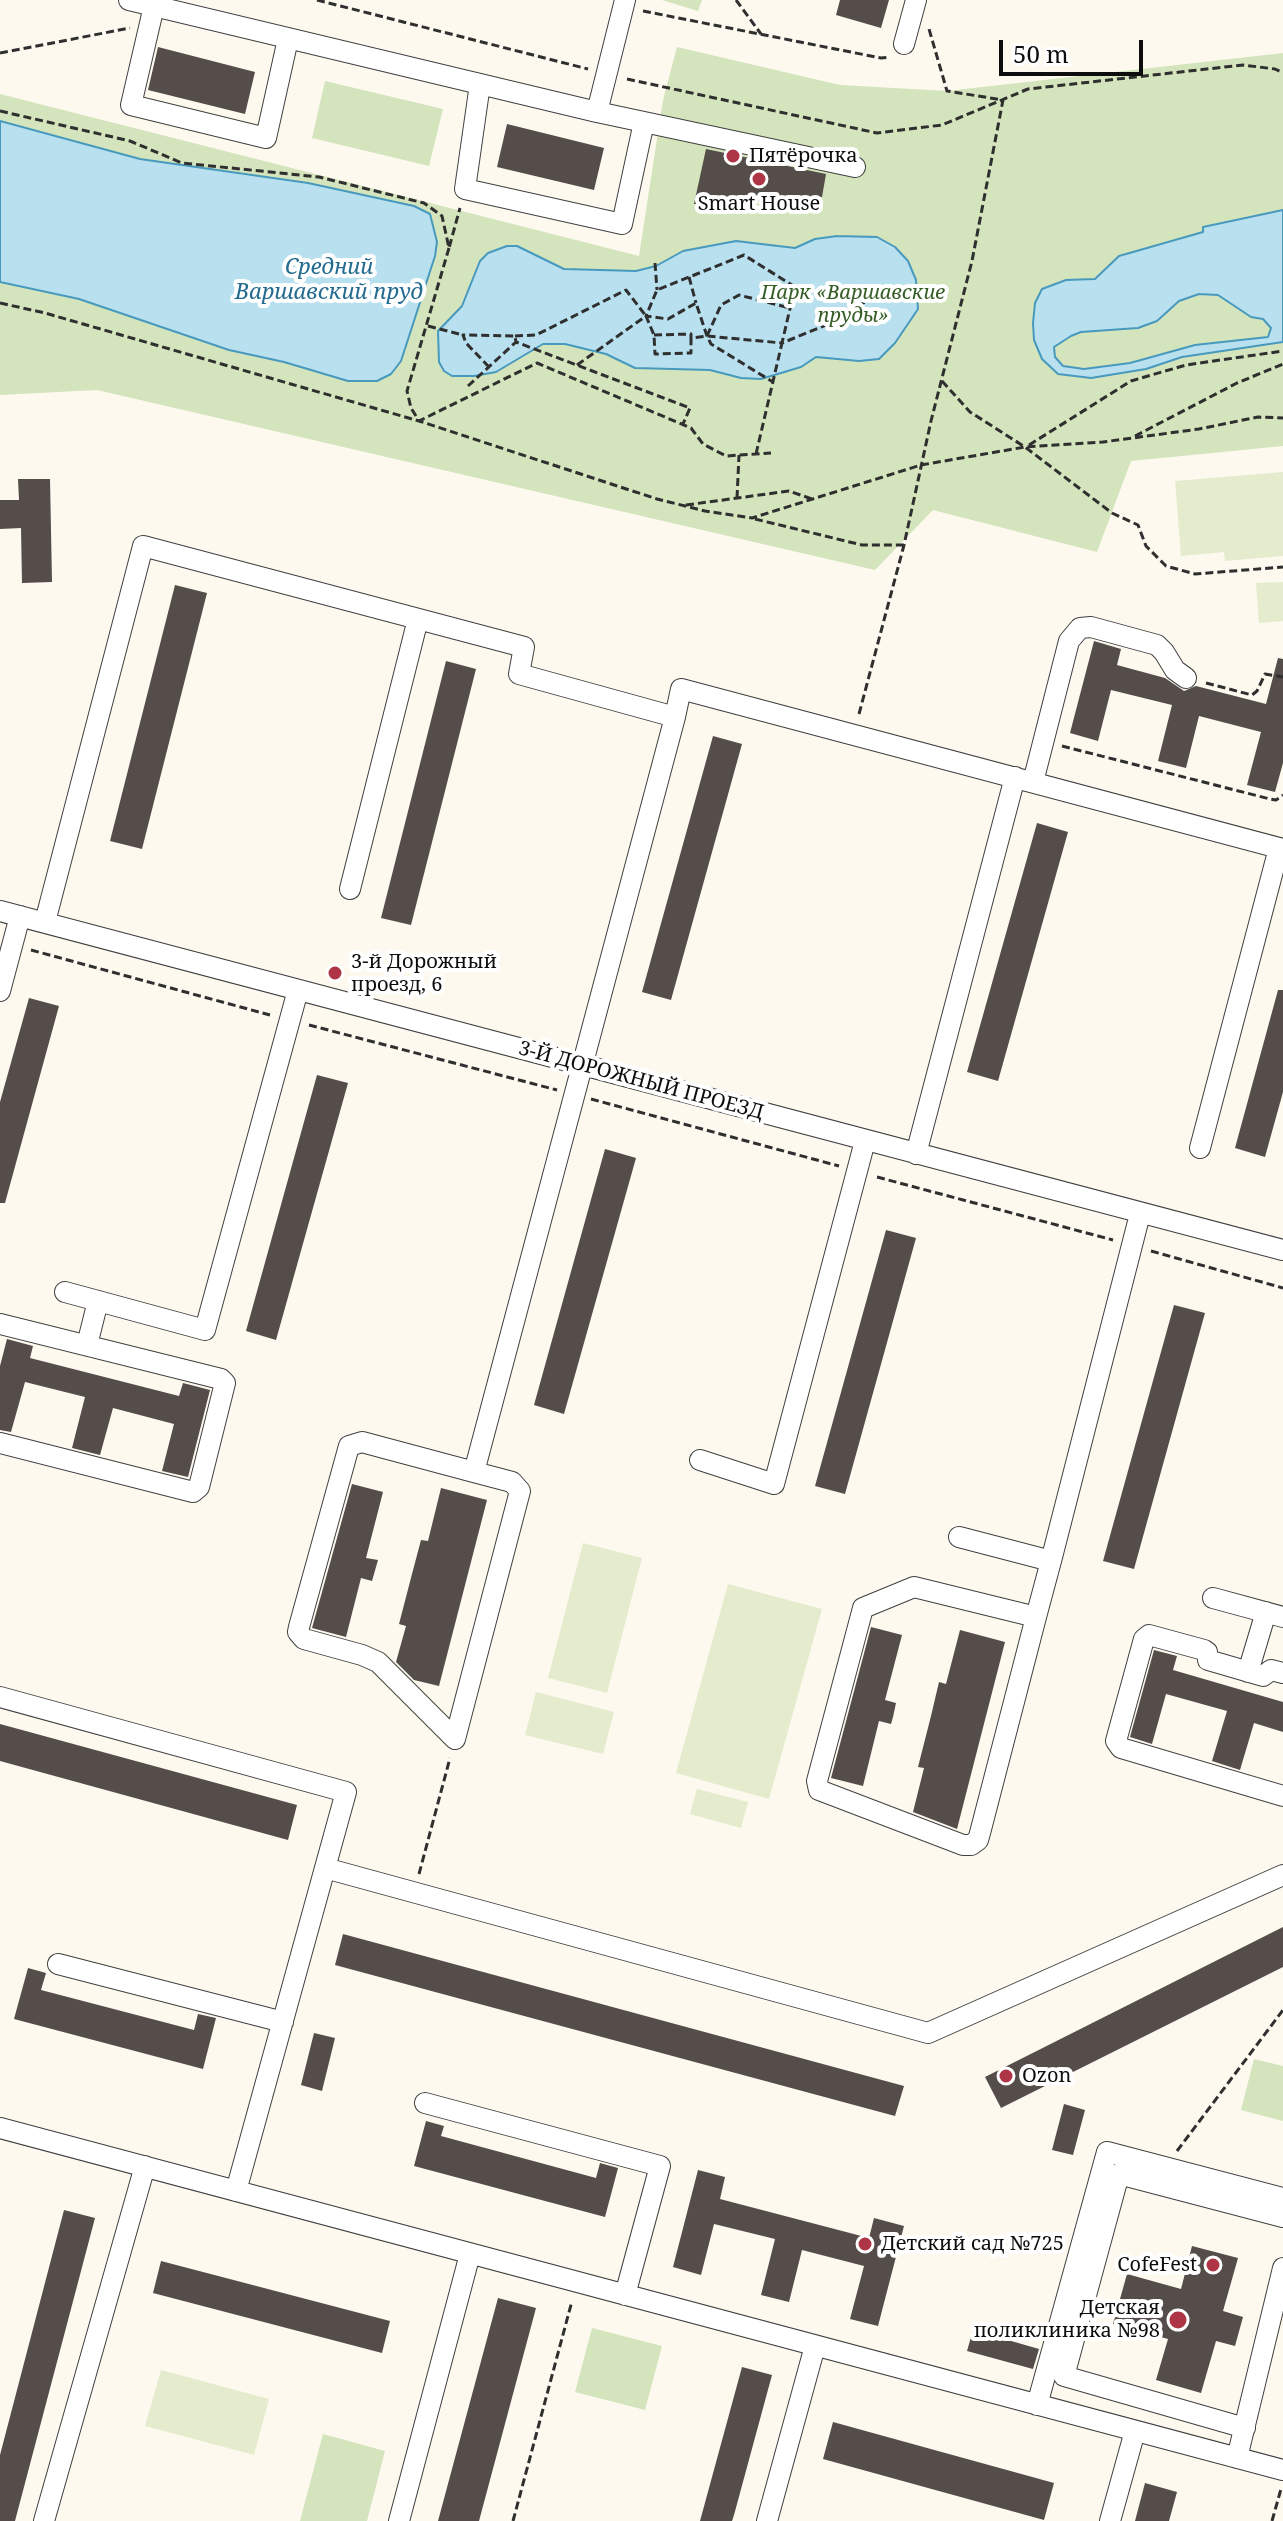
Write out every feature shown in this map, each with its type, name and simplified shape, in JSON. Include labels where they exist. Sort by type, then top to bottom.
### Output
[{"type":"street","points":[[129,0],[152,15]]},
{"type":"street","points":[[597,112],[624,3]]},
{"type":"street","points":[[152,15],[181,6],[288,39],[597,112],[855,167]]},
{"type":"street","points":[[904,44],[921,8]]},
{"type":"street","points":[[152,15],[131,105],[266,138],[288,39]]},
{"type":"street","points":[[480,84],[465,189],[622,224],[644,122]]},
{"type":"street","points":[[45,922],[143,546],[524,647],[519,674],[675,717]]},
{"type":"street","points":[[350,889],[418,619]]},
{"type":"street","points":[[916,1154],[1024,779],[1043,741],[1069,641],[1080,628],[1091,627],[1152,643],[1161,648],[1175,670],[1186,678]]},
{"type":"street","points":[[474,1472],[681,689],[1281,848],[1200,1148]]},
{"type":"street","points":[[0,991],[12,945],[10,913]]},
{"type":"street","name":"3-Й ДОРОЖНЫЙ ПРОЕЗД","points":[[10,913],[1283,1250]]},
{"type":"street","points":[[65,1292],[205,1330],[298,990]]},
{"type":"street","points":[[700,1460],[774,1484],[865,1141]]},
{"type":"street","points":[[1036,1617],[918,1587],[866,1605],[860,1614],[821,1765],[819,1790],[963,1845],[975,1843],[980,1833],[1051,1561],[1140,1214]]},
{"type":"street","points":[[87,1345],[98,1301]]},
{"type":"street","points":[[0,1324],[224,1381],[225,1386],[197,1490],[189,1492],[0,1443]]},
{"type":"street","points":[[362,1442],[512,1482],[520,1491],[455,1739],[378,1662],[304,1639],[298,1632],[349,1446],[362,1442]]},
{"type":"street","points":[[959,1537],[1051,1561]]},
{"type":"street","points":[[1213,1598],[1274,1615],[1248,1672]]},
{"type":"street","points":[[1283,1673],[1271,1670],[1265,1677],[1209,1660],[1204,1650],[1149,1635],[1144,1639],[1116,1741],[1121,1748],[1283,1796]]},
{"type":"street","points":[[0,1697],[346,1792],[236,2191]]},
{"type":"street","points":[[325,1868],[928,2033],[1283,1875]]},
{"type":"street","points":[[58,1964],[283,2022]]},
{"type":"street","points":[[425,2103],[660,2166],[625,2295]]},
{"type":"street","points":[[0,2128],[1283,2470]]},
{"type":"street","points":[[1037,2405],[1107,2152],[1283,2198]]},
{"type":"street","points":[[44,2521],[145,2166]]},
{"type":"street","points":[[1245,2428],[1064,2376],[1119,2174],[1283,2217]]},
{"type":"street","points":[[399,2521],[470,2254]]},
{"type":"street","points":[[1237,2458],[1283,2268]]},
{"type":"street","points":[[767,2521],[815,2346]]},
{"type":"street","points":[[1110,2521],[1125,2428],[1125,2394]]},
{"type":"path","points":[[317,0],[607,74],[877,133],[942,125],[1028,89],[1243,65],[1283,70]]},
{"type":"path","points":[[736,0],[761,34]]},
{"type":"path","points":[[624,3],[881,58],[894,56],[904,44]]},
{"type":"path","points":[[921,8],[947,91],[1003,100]]},
{"type":"path","points":[[0,53],[152,15]]},
{"type":"path","points":[[854,734],[904,545],[972,261],[1003,100]]},
{"type":"path","points":[[0,111],[130,141],[182,163],[319,177],[424,203],[442,216],[449,248]]},
{"type":"path","points":[[419,421],[411,408],[407,391],[465,189]]},
{"type":"path","points":[[657,290],[744,255],[795,287],[756,454]]},
{"type":"path","points":[[577,365],[646,316],[657,290],[655,263]]},
{"type":"path","points":[[689,277],[711,344],[773,382]]},
{"type":"path","points":[[691,338],[707,336],[782,343],[851,315],[880,287]]},
{"type":"path","points":[[426,326],[463,335],[536,335],[626,290],[646,316],[654,335],[655,354],[691,353],[691,334],[654,335]]},
{"type":"path","points":[[707,336],[721,305],[739,295],[790,308]]},
{"type":"path","points":[[0,303],[60,317],[419,421],[683,505],[862,545],[904,545]]},
{"type":"path","points":[[646,316],[668,319],[696,303]]},
{"type":"path","points":[[463,335],[466,343],[489,367]]},
{"type":"path","points":[[515,336],[516,342]]},
{"type":"path","points":[[516,342],[690,408],[683,424]]},
{"type":"path","points":[[468,386],[516,342]]},
{"type":"path","points":[[1025,447],[1131,381],[1186,365],[1283,351]]},
{"type":"path","points":[[419,421],[537,363],[683,424],[691,428],[703,444],[726,456],[771,453]]},
{"type":"path","points":[[1130,438],[1237,383],[1283,364]]},
{"type":"path","points":[[942,381],[970,412],[1025,447],[1112,513],[1138,525],[1146,546],[1166,566],[1195,574],[1283,567]]},
{"type":"path","points":[[752,518],[921,465],[1025,447],[1130,438],[1258,417],[1283,418]]},
{"type":"path","points":[[737,498],[739,455]]},
{"type":"path","points":[[683,505],[789,491],[812,499]]},
{"type":"path","points":[[1186,678],[1252,695],[1265,674],[1283,677]]},
{"type":"path","points":[[1043,741],[1270,799],[1276,800],[1283,795]]},
{"type":"path","points":[[12,945],[290,1021],[576,1094],[1283,1288]]},
{"type":"path","points":[[414,1892],[455,1739]]},
{"type":"path","points":[[1166,2166],[1283,2010]]},
{"type":"path","points":[[513,2521],[577,2282]]},
{"type":"path","points":[[1272,2521],[1283,2482]]},
{"type":"green space","points":[[662,0],[702,0],[698,11]]},
{"type":"green space","name":"Парк «Варшавские пруды»","points":[[677,47],[840,85],[947,91],[1283,53],[1283,446],[1131,461],[1097,552],[933,510],[875,570],[97,390],[0,395],[0,94],[639,256],[663,100]]},
{"type":"green space","points":[[325,81],[443,109],[429,166],[312,138]]},
{"type":"green space","points":[[1283,472],[1283,556],[1225,561],[1224,552],[1181,556],[1175,481]]},
{"type":"green space","points":[[1283,582],[1283,621],[1259,623],[1256,583]]},
{"type":"green space","points":[[583,1543],[642,1558],[607,1693],[548,1678]]},
{"type":"green space","points":[[728,1584],[822,1609],[769,1799],[676,1773]]},
{"type":"green space","points":[[536,1692],[614,1712],[603,1754],[525,1735]]},
{"type":"green space","points":[[697,1789],[748,1802],[741,1828],[690,1814]]},
{"type":"green space","points":[[1254,2059],[1283,2066],[1283,2121],[1241,2110]]},
{"type":"green space","points":[[592,2328],[662,2346],[645,2410],[575,2392]]},
{"type":"green space","points":[[161,2370],[269,2399],[254,2455],[145,2426]]},
{"type":"green space","points":[[323,2434],[385,2451],[367,2521],[300,2521]]},
{"type":"water","name":"Средний Варшавский пруд","points":[[0,121],[140,159],[308,183],[414,206],[430,214],[437,242],[435,256],[401,361],[391,374],[377,381],[348,381],[229,350],[79,299],[0,282]]},
{"type":"water","points":[[1283,210],[1283,342],[1182,357],[1146,369],[1091,378],[1058,374],[1042,359],[1034,340],[1033,323],[1035,303],[1042,289],[1066,280],[1095,279],[1119,256],[1203,232],[1203,227]],"holes":[[[1199,294],[1218,295],[1251,317],[1263,319],[1271,328],[1268,337],[1195,345],[1130,363],[1084,369],[1063,366],[1055,357],[1054,347],[1081,332],[1138,328],[1157,321],[1179,301]]]},
{"type":"water","points":[[877,237],[895,247],[908,261],[916,280],[918,309],[895,343],[879,359],[859,361],[816,357],[801,367],[761,379],[741,378],[710,370],[635,368],[606,354],[565,344],[543,344],[496,372],[474,376],[452,376],[444,371],[439,362],[438,331],[462,306],[480,261],[488,253],[507,246],[517,246],[564,269],[636,271],[656,266],[683,251],[736,241],[795,248],[815,239]]},
{"type":"building","points":[[840,0],[889,0],[881,28],[836,15]]},
{"type":"building","points":[[158,47],[255,72],[245,114],[148,90]]},
{"type":"building","points":[[507,124],[604,148],[594,190],[497,167]]},
{"type":"building","points":[[706,149],[826,174],[822,197],[694,204]]},
{"type":"building","points":[[18,479],[50,479],[52,582],[22,583],[21,528],[0,529],[0,500],[19,500]]},
{"type":"building","points":[[175,585],[207,593],[142,849],[110,841]]},
{"type":"building","points":[[1094,641],[1121,649],[1117,665],[1165,678],[1184,691],[1196,686],[1266,704],[1278,658],[1283,659],[1283,763],[1275,792],[1247,785],[1261,732],[1199,716],[1186,768],[1158,761],[1172,705],[1111,690],[1098,741],[1070,733]]},
{"type":"building","points":[[446,661],[476,669],[411,925],[381,918]]},
{"type":"building","points":[[713,736],[742,744],[671,1000],[642,992]]},
{"type":"building","points":[[1037,823],[1068,832],[998,1081],[967,1072]]},
{"type":"building","points":[[1278,990],[1283,990],[1283,1092],[1265,1157],[1235,1148]]},
{"type":"building","points":[[29,998],[59,1006],[5,1203],[0,1203],[0,1102]]},
{"type":"building","points":[[317,1075],[348,1083],[276,1340],[246,1331]]},
{"type":"building","points":[[605,1149],[636,1158],[564,1414],[534,1405]]},
{"type":"building","points":[[886,1230],[916,1238],[845,1494],[815,1486]]},
{"type":"building","points":[[1174,1305],[1205,1313],[1134,1569],[1103,1561]]},
{"type":"building","points":[[7,1339],[33,1346],[30,1358],[179,1396],[183,1383],[210,1390],[188,1477],[162,1471],[174,1424],[113,1408],[100,1455],[72,1448],[85,1397],[25,1382],[11,1432],[0,1430],[0,1366]]},
{"type":"building","points":[[352,1484],[383,1492],[366,1558],[378,1560],[372,1581],[361,1578],[346,1637],[312,1628]]},
{"type":"building","points":[[441,1488],[487,1500],[439,1686],[414,1680],[396,1662],[406,1626],[399,1624],[421,1540],[428,1541]]},
{"type":"building","points":[[871,1627],[902,1635],[885,1700],[896,1703],[893,1717],[891,1724],[879,1721],[863,1786],[831,1778]]},
{"type":"building","points":[[960,1630],[1005,1642],[957,1829],[913,1812],[924,1768],[918,1767],[939,1682],[946,1684]]},
{"type":"building","points":[[1154,1650],[1177,1656],[1173,1670],[1283,1702],[1283,1732],[1254,1723],[1240,1770],[1212,1761],[1227,1711],[1166,1694],[1152,1744],[1130,1737]]},
{"type":"building","points":[[0,1724],[297,1805],[288,1840],[0,1761]]},
{"type":"building","points":[[1283,1927],[1283,1967],[1001,2108],[985,2077]]},
{"type":"building","points":[[343,1934],[904,2086],[895,2116],[335,1965]]},
{"type":"building","points":[[28,1968],[46,1973],[41,1990],[194,2030],[198,2014],[216,2018],[203,2069],[14,2019]]},
{"type":"building","points":[[314,2033],[335,2038],[322,2091],[301,2085]]},
{"type":"building","points":[[1064,2104],[1085,2110],[1073,2155],[1052,2150]]},
{"type":"building","points":[[426,2121],[444,2126],[441,2136],[596,2178],[600,2163],[618,2168],[605,2217],[414,2166]]},
{"type":"building","points":[[698,2170],[725,2177],[720,2199],[869,2238],[874,2218],[904,2226],[878,2326],[850,2319],[864,2266],[802,2250],[789,2302],[761,2295],[775,2239],[714,2224],[701,2275],[673,2267]]},
{"type":"building","points":[[64,2210],[95,2218],[15,2521],[0,2521],[0,2455]]},
{"type":"building","name":"Детская поликлиника №98","points":[[1192,2246],[1238,2258],[1223,2311],[1243,2317],[1235,2346],[1216,2341],[1201,2393],[1156,2380],[1168,2339],[1113,2324],[1127,2274],[1181,2289]]},
{"type":"building","points":[[161,2261],[390,2321],[382,2353],[153,2293]]},
{"type":"building","points":[[498,2298],[536,2308],[479,2521],[438,2521]]},
{"type":"building","points":[[973,2330],[1039,2349],[1033,2369],[967,2351]]},
{"type":"building","points":[[742,2367],[772,2375],[734,2515],[732,2521],[700,2521]]},
{"type":"building","points":[[833,2422],[1054,2483],[1044,2520],[823,2459]]},
{"type":"building","points":[[1145,2483],[1177,2492],[1169,2521],[1135,2521]]},
{"type":"place","name":"Пятёрочка","points":[[733,156]]},
{"type":"place","name":"Smart House","points":[[759,179]]},
{"type":"place","name":"3-й Дорожный проезд, 6","points":[[335,973]]},
{"type":"place","name":"Ozon","points":[[1006,2076]]},
{"type":"place","name":"Детский сад №725","points":[[865,2244]]},
{"type":"place","name":"CofeFest","points":[[1213,2265]]},
{"type":"place","name":"Детская поликлиника №98","points":[[1178,2320]]}]
